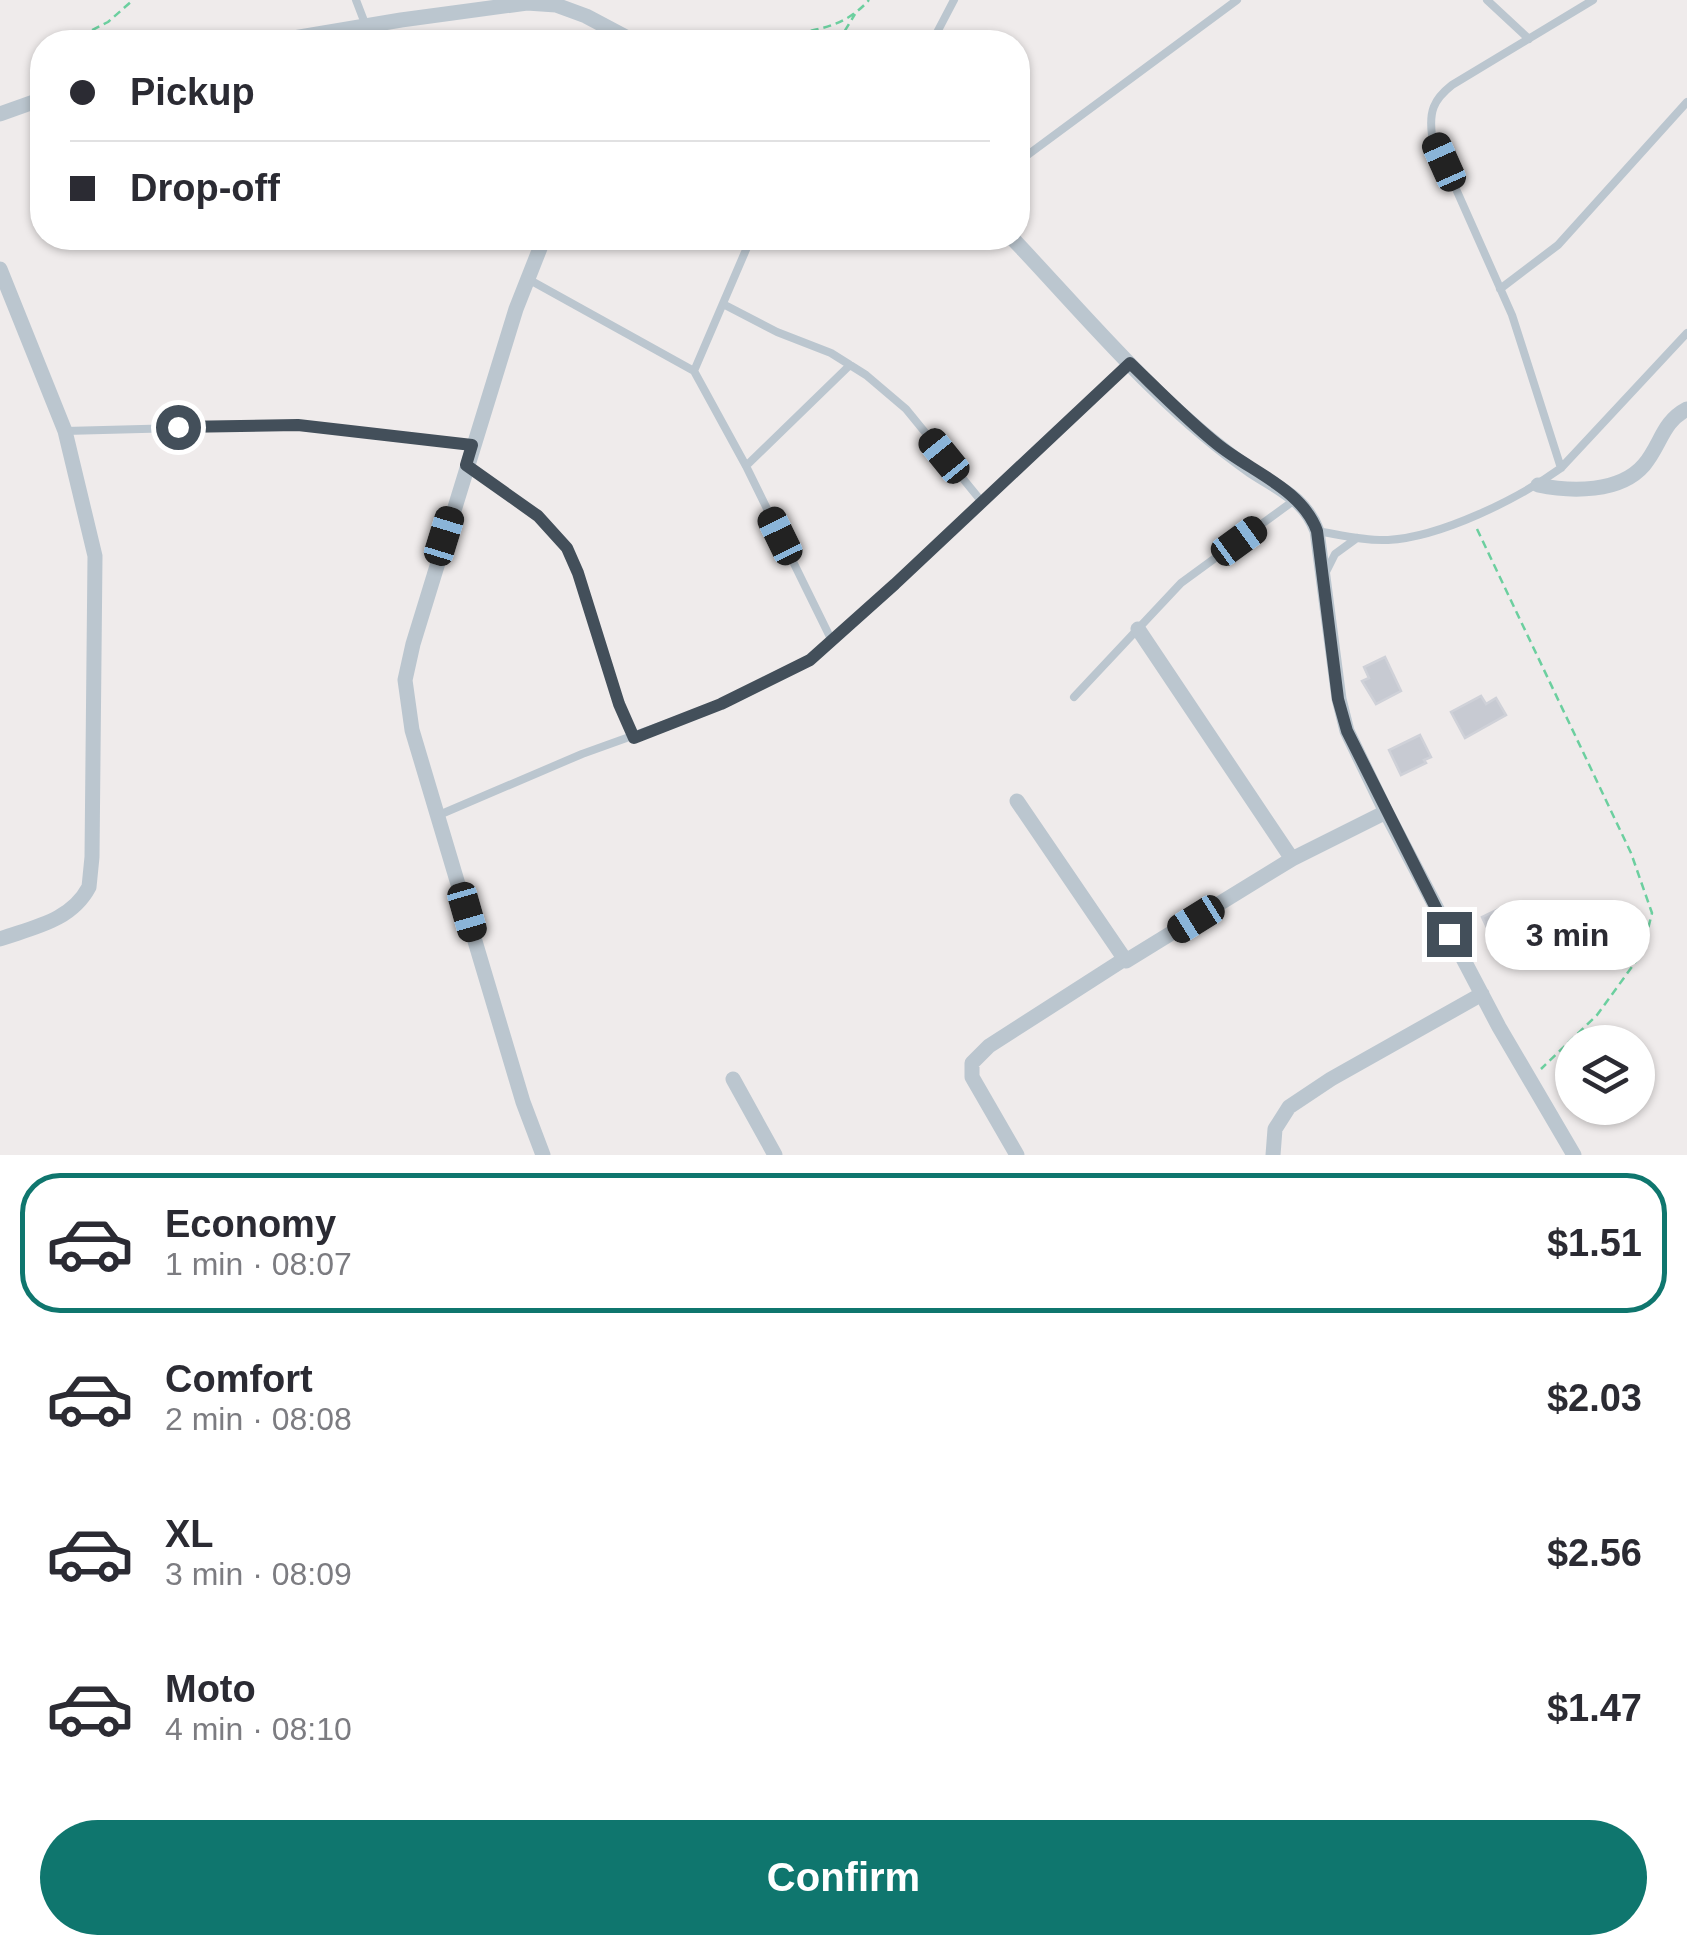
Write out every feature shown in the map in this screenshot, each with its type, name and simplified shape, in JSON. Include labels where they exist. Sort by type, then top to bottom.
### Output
[{"type":"street","points":[[342,30],[527,4],[556,5],[586,16],[606,30]]},
{"type":"street","points":[[0,114],[30,104]]},
{"type":"street","points":[[539,250],[472,445],[405,680],[412,730],[523,1102],[543,1155]]},
{"type":"street","points":[[1023,250],[1130,363],[1215,443],[1310,512],[1317,531],[1338,699],[1347,731],[1567,1152]]},
{"type":"street","points":[[0,269],[65,431],[95,556],[89,887],[80,905],[66,914],[0,939]]},
{"type":"street","points":[[1538,484],[1559,490],[1622,480],[1644,464],[1666,425],[1687,409]]},
{"type":"street","points":[[1138,629],[1292,859]]},
{"type":"street","points":[[1017,801],[1122,960]]},
{"type":"street","points":[[1017,1155],[972,1076],[972,1064],[989,1046],[1122,960],[1132,959],[1292,859],[1386,812]]},
{"type":"street","points":[[1272,1155],[1275,1129],[1289,1108],[1331,1079],[1482,994]]},
{"type":"street","points":[[733,1079],[775,1155]]},
{"type":"lane","points":[[356,0],[366,26]]},
{"type":"lane","points":[[938,30],[954,0]]},
{"type":"lane","points":[[1030,153],[1237,0]]},
{"type":"lane","points":[[1487,0],[1530,38]]},
{"type":"lane","points":[[1561,468],[1512,315],[1432,135],[1431,110],[1438,96],[1452,85],[1593,0]]},
{"type":"lane","points":[[1500,288],[1558,245],[1687,102]]},
{"type":"lane","points":[[694,372],[745,250]]},
{"type":"lane","points":[[528,279],[694,372],[746,466],[832,641]]},
{"type":"lane","points":[[723,304],[850,365],[906,409],[982,502]]},
{"type":"lane","points":[[1317,531],[1358,538],[1414,537],[1472,517],[1538,484],[1561,468],[1687,333]]},
{"type":"lane","points":[[439,815],[582,754],[634,738],[780,677],[810,660],[1130,363]]},
{"type":"lane","points":[[746,466],[850,365]]},
{"type":"lane","points":[[65,431],[298,425],[472,445]]},
{"type":"lane","points":[[466,465],[538,516],[567,548],[634,738]]},
{"type":"lane","points":[[1074,697],[1181,583],[1296,499]]},
{"type":"lane","points":[[1324,576],[1335,554],[1358,538]]},
{"type":"path","points":[[92,30],[133,0]]},
{"type":"path","points":[[823,30],[855,13],[869,0]]},
{"type":"path","points":[[845,30],[855,13]]},
{"type":"path","points":[[1472,517],[1631,853],[1652,912],[1642,952],[1631,968],[1596,1015],[1530,1080]]},
{"type":"building","points":[[1385,657],[1401,691],[1376,704],[1362,681],[1369,678],[1364,667]]},
{"type":"building","points":[[1481,696],[1486,704],[1496,698],[1506,715],[1465,738],[1451,712]]},
{"type":"building","points":[[1420,735],[1431,757],[1401,775],[1389,750]]},
{"type":"building","points":[[1507,905],[1514,919],[1505,923],[1507,928],[1491,936],[1482,917]]},
{"type":"route","points":[[178,427],[298,425],[472,445],[466,465],[538,516],[567,548],[634,738],[721,704],[810,660],[1130,363],[1215,443],[1310,512],[1317,531],[1338,699],[1347,731],[1449,934]]}]
